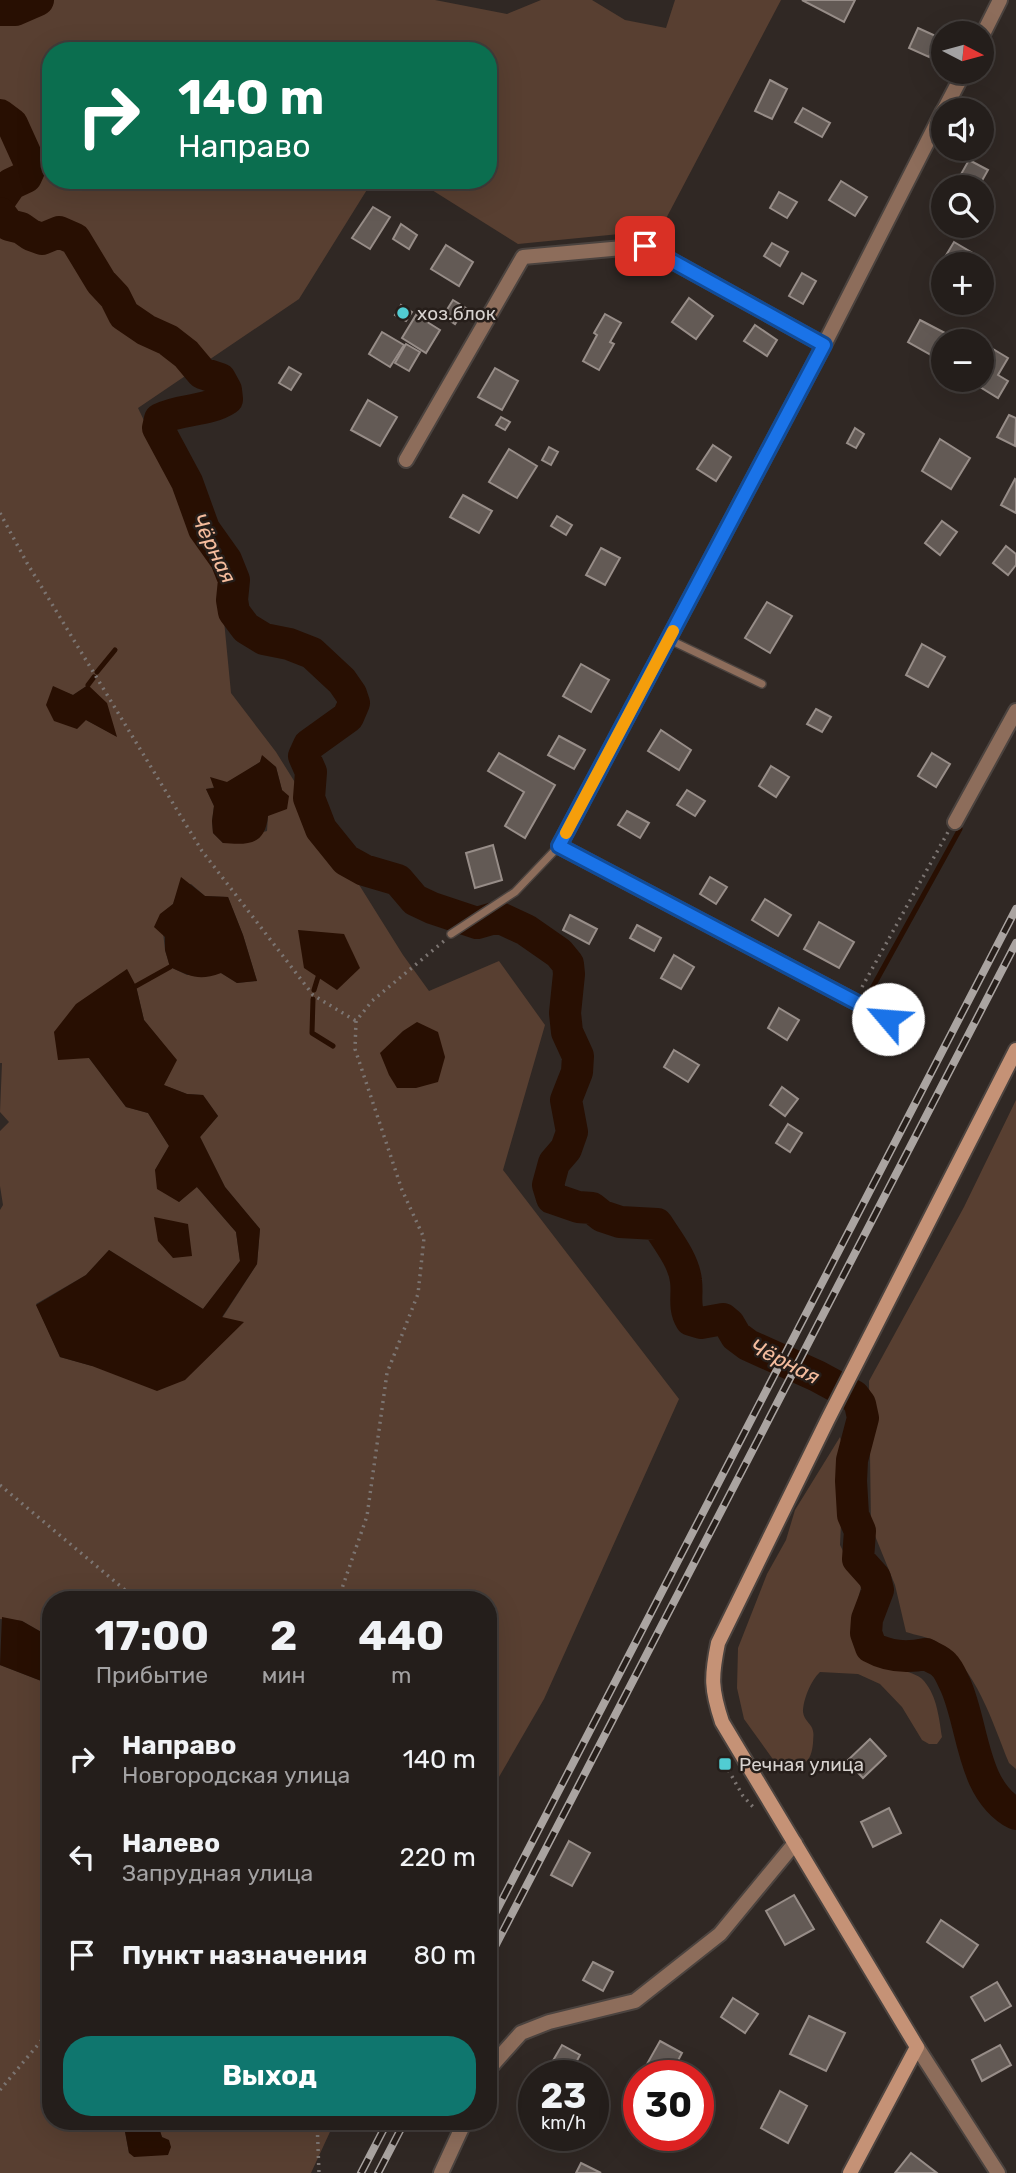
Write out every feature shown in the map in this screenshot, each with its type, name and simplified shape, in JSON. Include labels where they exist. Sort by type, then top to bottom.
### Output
[{"type":"street","points":[[990,21],[1000,0]]},
{"type":"street","points":[[888,1019],[559,846],[824,345],[931,136]]},
{"type":"street","points":[[406,460],[523,257],[645,246],[824,345]]},
{"type":"street","points":[[951,822],[1016,711]]},
{"type":"street","points":[[998,2173],[917,2047],[722,1723],[713,1696],[713,1668],[718,1643],[850,1375],[1016,1050]]},
{"type":"street","points":[[497,2060],[521,2033],[549,2022],[635,2001],[720,1934],[795,1843]]},
{"type":"street","points":[[849,2173],[917,2047]]},
{"type":"street","points":[[442,2173],[461,2130]]},
{"type":"lane","points":[[668,639],[762,684]]},
{"type":"lane","points":[[451,934],[515,892],[559,846]]},
{"type":"path","points":[[0,513],[27,563],[202,851],[313,995],[356,1021]]},
{"type":"path","points":[[840,994],[863,987],[951,822]]},
{"type":"path","points":[[341,1591],[367,1516],[387,1373],[418,1294],[424,1238],[402,1190],[355,1049],[356,1021],[372,1001],[451,934]]},
{"type":"path","points":[[0,1485],[126,1591]]},
{"type":"path","points":[[0,2090],[42,2040]]},
{"type":"path","points":[[317,2130],[318,2173]]},
{"type":"shaded area","points":[[0,0],[435,0],[507,14],[541,0],[592,0],[625,20],[666,28],[675,0],[781,0],[660,230],[518,244],[430,189],[497,189],[497,42],[42,42],[42,189],[367,189],[299,299],[138,408],[220,579],[231,693],[276,752],[403,955],[429,991],[499,961],[545,1025],[503,1170],[679,1399],[544,1699],[497,1780],[497,1591],[42,1591],[42,1632],[22,1621],[0,1619],[0,1210],[3,1205],[0,1186],[0,1131],[9,1122],[0,1112]],"holes":[[[88,685],[116,736],[86,720],[52,687],[73,695]],[[262,756],[276,767],[282,790],[268,816],[267,831],[223,843],[213,833],[214,806],[206,789],[241,774],[260,762]],[[191,884],[205,896],[228,897],[257,981],[237,983],[221,973],[187,975],[170,967],[161,914],[173,904],[179,888]],[[136,986],[144,1020],[176,1060],[163,1085],[187,1094],[203,1095],[218,1116],[200,1137],[225,1187],[260,1229],[257,1264],[222,1318],[243,1323],[92,1366],[60,1357],[36,1304],[86,1275],[109,1250],[203,1309],[240,1261],[236,1232],[196,1186],[179,1202],[155,1170],[169,1146],[148,1113],[126,1107],[89,1058]]]},
{"type":"shaded area","points":[[88,685],[107,703],[117,737],[86,720],[77,729],[54,721],[46,705],[53,686],[73,695]]},
{"type":"shaded area","points":[[262,755],[276,767],[282,790],[289,796],[287,809],[268,816],[263,833],[254,841],[241,844],[223,843],[213,833],[214,806],[206,789],[214,788],[210,777],[227,782],[260,762]]},
{"type":"shaded area","points":[[181,877],[205,896],[228,897],[257,981],[237,983],[221,973],[195,977],[170,967],[165,950],[165,937],[154,927],[160,914],[173,904]]},
{"type":"shaded area","points":[[298,930],[344,934],[360,968],[337,990],[304,968]]},
{"type":"shaded area","points":[[127,969],[136,986],[144,1020],[177,1060],[164,1085],[187,1094],[203,1095],[218,1116],[200,1137],[225,1187],[260,1229],[257,1264],[222,1317],[244,1322],[185,1380],[157,1391],[60,1357],[36,1305],[86,1275],[109,1250],[203,1309],[240,1261],[236,1232],[197,1187],[179,1202],[157,1189],[155,1170],[169,1146],[148,1113],[126,1107],[89,1058],[58,1060],[54,1032],[76,1004]]},
{"type":"shaded area","points":[[417,1022],[438,1032],[445,1057],[438,1082],[416,1088],[397,1088],[380,1053]]},
{"type":"shaded area","points":[[1016,1100],[1016,1769],[1009,1763],[982,1697],[963,1666],[937,1642],[906,1632],[895,1585],[871,1526],[869,1381],[964,1207]]},
{"type":"shaded area","points":[[154,1217],[188,1224],[192,1256],[173,1258],[158,1241]]},
{"type":"shaded area","points":[[840,1437],[844,1456],[840,1545],[861,1587],[854,1620],[854,1641],[868,1656],[916,1675],[924,1681],[935,1700],[942,1737],[937,1744],[922,1740],[902,1707],[880,1684],[858,1674],[820,1672],[811,1685],[803,1707],[813,1732],[810,1755],[801,1764],[784,1768],[772,1758],[744,1719],[737,1688],[738,1648],[767,1574],[786,1540],[795,1510]]},
{"type":"shaded area","points":[[2,1617],[22,1621],[42,1632],[42,1681],[0,1665]]},
{"type":"shaded area","points":[[0,1665],[42,1681],[42,2130],[125,2130],[129,2153],[162,2137],[160,2130],[331,2130],[311,2173],[0,2173]]},
{"type":"shaded area","points":[[125,2130],[160,2130],[162,2137],[169,2140],[171,2147],[168,2155],[134,2157],[129,2153]]},
{"type":"building","points":[[802,0],[855,0],[844,22]]},
{"type":"building","points":[[918,28],[931,34],[929,57],[909,48]]},
{"type":"building","points":[[770,80],[787,89],[772,119],[755,111]]},
{"type":"building","points":[[803,108],[830,123],[822,137],[795,122]]},
{"type":"building","points":[[968,161],[988,170],[985,175],[961,175]]},
{"type":"building","points":[[841,181],[867,197],[855,216],[829,200]]},
{"type":"building","points":[[779,192],[797,202],[787,218],[770,208]]},
{"type":"building","points":[[373,207],[390,217],[370,249],[352,238]]},
{"type":"building","points":[[401,224],[417,235],[409,249],[393,239]]},
{"type":"building","points":[[954,242],[971,252],[948,252]]},
{"type":"building","points":[[772,243],[788,252],[780,266],[764,256]]},
{"type":"building","points":[[446,245],[473,262],[459,286],[431,269]]},
{"type":"building","points":[[802,273],[816,281],[803,304],[789,296]]},
{"type":"building","points":[[689,298],[713,316],[696,339],[672,322]]},
{"type":"building","points":[[453,300],[466,308],[455,324],[443,316]]},
{"type":"building","name":"хоз.блок","points":[[401,305],[412,312],[406,321],[395,315]]},
{"type":"building","points":[[605,314],[621,323],[610,342],[614,344],[599,370],[583,361]]},
{"type":"building","points":[[416,315],[440,330],[426,353],[402,338]]},
{"type":"building","points":[[920,320],[937,329],[931,329],[931,355],[908,342]]},
{"type":"building","points":[[755,325],[777,340],[767,356],[744,341]]},
{"type":"building","points":[[382,332],[404,345],[390,367],[369,354]]},
{"type":"building","points":[[406,344],[420,352],[409,371],[395,363]]},
{"type":"building","points":[[994,350],[1008,358],[998,375],[1008,381],[998,398],[988,392],[994,392]]},
{"type":"building","points":[[289,367],[301,374],[291,390],[279,383]]},
{"type":"building","points":[[495,368],[518,381],[502,410],[478,397]]},
{"type":"building","points":[[368,400],[397,417],[380,446],[351,430]]},
{"type":"building","points":[[1009,415],[1016,418],[1015,446],[997,437]]},
{"type":"building","points":[[501,417],[510,422],[505,430],[496,425]]},
{"type":"building","points":[[855,428],[864,434],[856,448],[847,443]]},
{"type":"building","points":[[940,439],[970,458],[951,489],[922,471]]},
{"type":"building","points":[[713,445],[731,457],[716,481],[697,469]]},
{"type":"building","points":[[549,447],[558,452],[551,465],[542,460]]},
{"type":"building","points":[[509,449],[537,466],[517,498],[489,482]]},
{"type":"building","points":[[1016,480],[1016,513],[1001,505]]},
{"type":"building","points":[[463,495],[492,511],[479,533],[450,517]]},
{"type":"building","points":[[557,516],[572,525],[566,535],[551,526]]},
{"type":"building","points":[[942,521],[957,532],[940,555],[925,543]]},
{"type":"building","points":[[1006,546],[1016,554],[1016,565],[1008,575],[993,563]]},
{"type":"building","points":[[601,548],[620,558],[605,585],[586,575]]},
{"type":"building","points":[[767,602],[792,616],[770,653],[745,638]]},
{"type":"building","points":[[922,644],[945,657],[928,687],[906,675]]},
{"type":"building","points":[[581,664],[609,680],[591,712],[563,696]]},
{"type":"building","points":[[816,709],[831,717],[822,732],[807,724]]},
{"type":"building","points":[[661,730],[691,750],[679,770],[648,751]]},
{"type":"building","points":[[559,736],[585,750],[574,769],[548,755]]},
{"type":"building","points":[[499,753],[555,785],[525,838],[505,826],[524,792],[488,771]]},
{"type":"building","points":[[932,753],[950,764],[936,787],[918,776]]},
{"type":"building","points":[[771,766],[789,777],[776,797],[759,786]]},
{"type":"building","points":[[687,790],[705,801],[695,816],[677,805]]},
{"type":"building","points":[[627,811],[649,823],[640,838],[618,825]]},
{"type":"building","points":[[493,845],[502,880],[475,888],[466,853]]},
{"type":"building","points":[[710,877],[727,887],[716,904],[700,894]]},
{"type":"building","points":[[765,899],[791,915],[778,936],[752,920]]},
{"type":"building","points":[[570,915],[597,929],[589,944],[563,930]]},
{"type":"building","points":[[819,922],[854,942],[839,968],[804,949]]},
{"type":"building","points":[[637,925],[661,938],[654,951],[630,938]]},
{"type":"building","points":[[674,955],[694,967],[681,989],[661,978]]},
{"type":"building","points":[[779,1008],[799,1020],[787,1040],[768,1028]]},
{"type":"building","points":[[674,1050],[699,1065],[688,1082],[664,1067]]},
{"type":"building","points":[[782,1087],[798,1099],[785,1116],[770,1105]]},
{"type":"building","points":[[788,1124],[802,1133],[790,1152],[776,1143]]},
{"type":"building","points":[[870,1739],[886,1756],[863,1778],[847,1761]]},
{"type":"building","points":[[889,1808],[901,1833],[873,1847],[861,1822]]},
{"type":"building","points":[[569,1841],[590,1853],[572,1886],[551,1875]]},
{"type":"building","points":[[794,1895],[814,1929],[785,1945],[766,1911]]},
{"type":"building","points":[[941,1920],[978,1945],[963,1967],[927,1942]]},
{"type":"building","points":[[593,1962],[613,1972],[603,1991],[583,1980]]},
{"type":"building","points":[[997,1982],[1011,2006],[985,2021],[971,1997]]},
{"type":"building","points":[[733,1998],[758,2014],[745,2033],[721,2017]]},
{"type":"building","points":[[809,2016],[845,2033],[826,2071],[790,2054]]},
{"type":"building","points":[[660,2041],[682,2053],[678,2060],[649,2060]]},
{"type":"building","points":[[562,2045],[580,2055],[577,2060],[553,2060]]},
{"type":"building","points":[[1000,2045],[1011,2065],[982,2081],[972,2060]]},
{"type":"building","points":[[780,2091],[807,2106],[788,2143],[761,2128]]},
{"type":"building","points":[[911,2153],[937,2173],[895,2173]]},
{"type":"building","points":[[581,2163],[601,2173],[576,2173]]},
{"type":"waterway","name":"Чёрная","points":[[0,10],[15,10],[38,0]]},
{"type":"waterway","name":"Чёрная","points":[[0,115],[12,124],[31,166],[26,177],[11,184],[0,200]]},
{"type":"waterway","name":"Чёрная","points":[[0,213],[9,225],[42,239],[59,232],[75,239],[101,282],[115,297],[124,315],[146,330],[168,340],[186,354],[202,373],[220,379],[227,399],[211,406],[160,419],[158,428],[187,482],[204,529],[226,560],[234,580],[234,612],[246,628],[264,639],[289,644],[312,653],[342,681],[351,694],[354,703],[348,717],[309,745],[304,756],[311,772],[309,798],[321,829],[346,860],[364,870],[398,880],[415,900],[477,923],[498,917],[526,930],[559,953],[568,964],[565,1013],[567,1032],[578,1056],[577,1072],[566,1100],[572,1132],[566,1149],[554,1163],[548,1185],[552,1198],[578,1207],[592,1208],[602,1216],[620,1222],[657,1224],[675,1251],[685,1274],[687,1310],[691,1320],[701,1323],[723,1319],[736,1336],[748,1345],[854,1396],[860,1404],[863,1418],[852,1460],[851,1481],[853,1515],[860,1531],[858,1559],[875,1578],[878,1590],[867,1619],[866,1633],[871,1647],[898,1656],[926,1654],[946,1667],[961,1700],[982,1773],[1001,1803],[1016,1814]]},
{"type":"waterway","points":[[97,672],[115,650]]},
{"type":"waterway","points":[[88,685],[94,677]]},
{"type":"waterway","points":[[870,992],[960,829]]},
{"type":"waterway","points":[[136,986],[170,967]]},
{"type":"waterway","points":[[314,990],[318,977]]},
{"type":"waterway","points":[[313,999],[312,1033],[333,1046]]},
{"type":"railway","points":[[497,1910],[1016,909]]},
{"type":"railway","points":[[497,1943],[1016,943]]},
{"type":"railway","points":[[361,2173],[383,2130]]},
{"type":"railway","points":[[378,2173],[400,2130]]},
{"type":"slow traffic","points":[[566,833],[673,631]]},
{"type":"place","name":"хоз.блок","points":[[403,313]]},
{"type":"place","name":"Речная улица","points":[[725,1764]]},
{"type":"route","points":[[645,246],[824,345],[559,846],[888,1019]]}]
